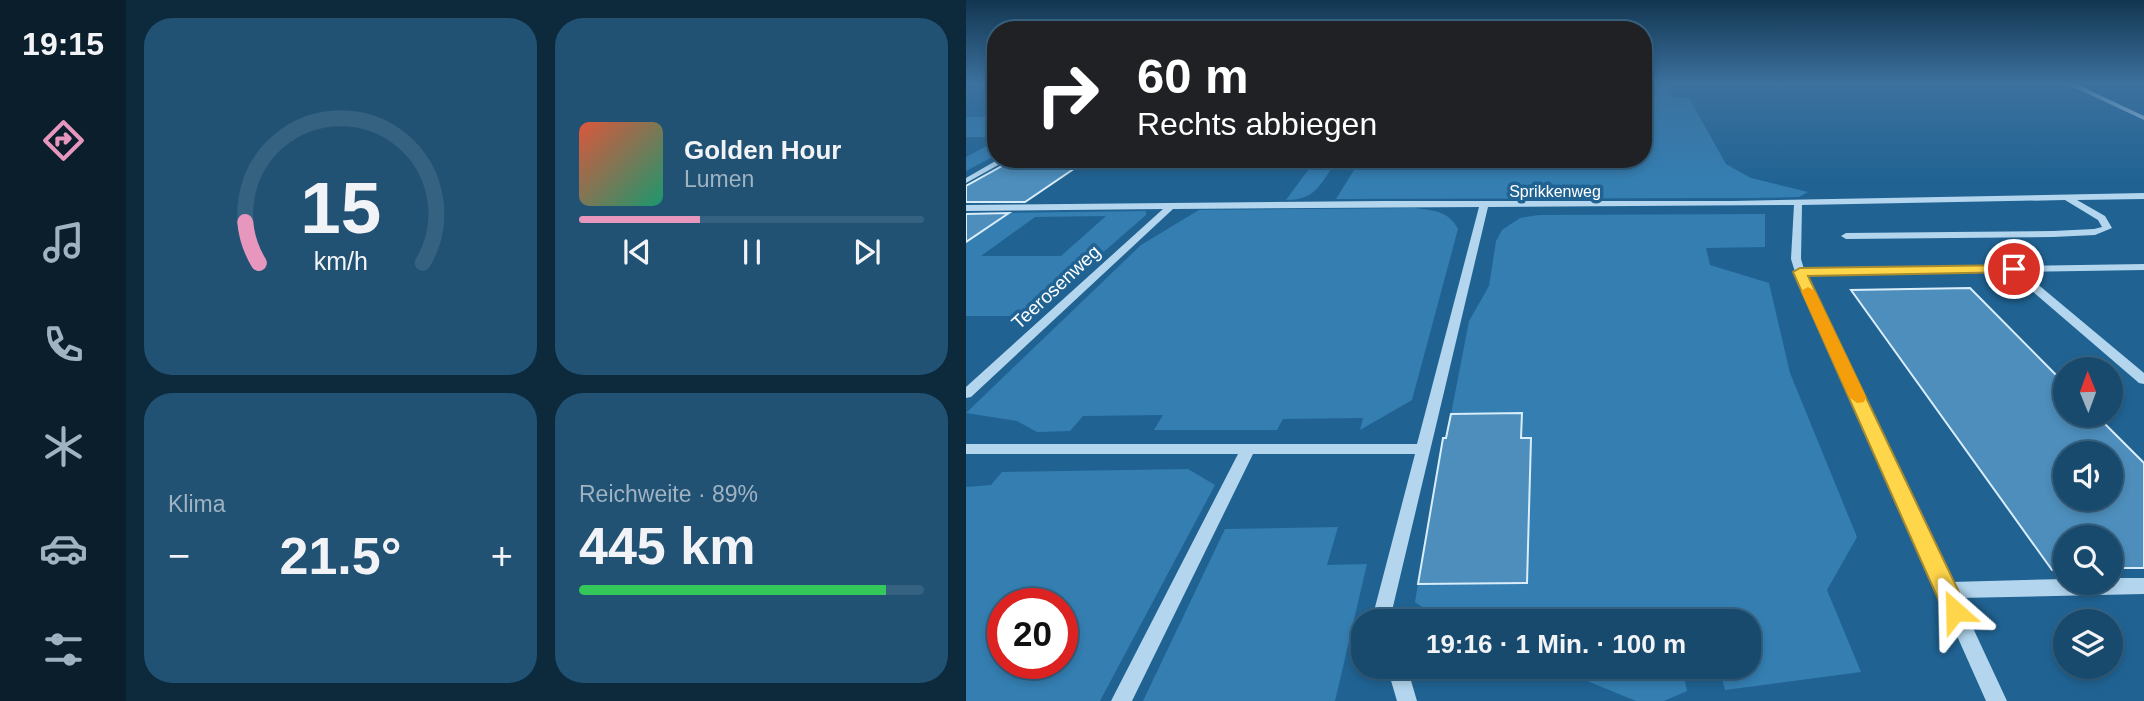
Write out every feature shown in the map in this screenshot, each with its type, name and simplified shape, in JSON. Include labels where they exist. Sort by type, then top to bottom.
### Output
[{"type":"street","points":[[966,181],[989,168]]},
{"type":"street","name":"Sprikkenweg","points":[[966,208],[1798,204],[2144,196]]},
{"type":"street","points":[[1846,236],[2053,234],[2095,232],[2107,228],[2102,218],[2067,198]]},
{"type":"street","points":[[1798,204],[1796,259],[1800,272],[1997,701]]},
{"type":"street","name":"Teerosenweg","points":[[966,394],[1171,206]]},
{"type":"street","points":[[1383,609],[1484,206]]},
{"type":"street","points":[[1800,272],[2144,267]]},
{"type":"street","points":[[2014,269],[2144,380]]},
{"type":"street","points":[[966,449],[1423,449]]},
{"type":"street","points":[[1121,701],[1248,449]]},
{"type":"street","points":[[1946,590],[2144,586]]},
{"type":"street","points":[[1400,679],[1406,701]]},
{"type":"shaded area","points":[[1652,116],[1699,116],[1726,164],[1751,178],[1808,192],[1799,197],[1751,198],[1336,199],[1355,168],[1652,168]]},
{"type":"shaded area","points":[[966,117],[987,117],[987,136],[966,137]]},
{"type":"shaded area","points":[[987,146],[987,160],[966,171],[966,157]]},
{"type":"shaded area","points":[[1310,168],[1332,168],[1314,192],[1303,198],[1286,200]]},
{"type":"shaded area","points":[[1414,208],[1445,215],[1458,229],[1412,400],[1360,430],[1363,418],[1283,419],[1277,430],[1154,430],[1163,415],[1083,416],[1070,431],[1037,432],[1017,421],[966,413],[1141,245],[1199,210]]},
{"type":"shaded area","points":[[1146,211],[1146,215],[1030,316],[966,316],[966,242],[1005,213]],"holes":[[[1106,216],[1061,256],[981,256],[1035,217]]]},
{"type":"shaded area","points":[[1765,214],[1765,247],[1706,248],[1710,265],[1769,283],[1790,373],[1857,537],[1827,590],[1861,672],[1725,690],[1722,679],[1761,679],[1761,609],[1425,609],[1415,602],[1418,584],[1527,582],[1531,439],[1521,438],[1522,414],[1451,414],[1469,321],[1489,286],[1496,241],[1502,230],[1520,218],[1539,215]]},
{"type":"shaded area","points":[[1188,469],[1215,485],[1100,701],[966,701],[966,487],[991,485],[1002,472]]},
{"type":"shaded area","points":[[1338,527],[1327,565],[1367,564],[1356,609],[1351,609],[1351,632],[1335,701],[1143,701],[1225,529]]},
{"type":"shaded area","points":[[1582,679],[1684,679],[1687,691],[1664,701],[1636,701]]},
{"type":"building","points":[[998,168],[1075,168],[1025,202],[966,202],[966,186]]},
{"type":"building","points":[[1009,213],[966,242],[966,214]]},
{"type":"building","points":[[1970,288],[2053,372],[2053,427],[2108,427],[2122,441],[2053,441],[2053,511],[2123,511],[2123,442],[2144,463],[2144,568],[2123,568],[2123,525],[2053,525],[2052,570],[1851,290]]},
{"type":"building","points":[[1522,413],[1521,438],[1531,438],[1527,583],[1418,584],[1443,438],[1446,438],[1451,414]]},
{"type":"slow traffic","points":[[1808,291],[1857,397]]},
{"type":"route","points":[[1955,611],[1800,272],[2014,269]]}]
